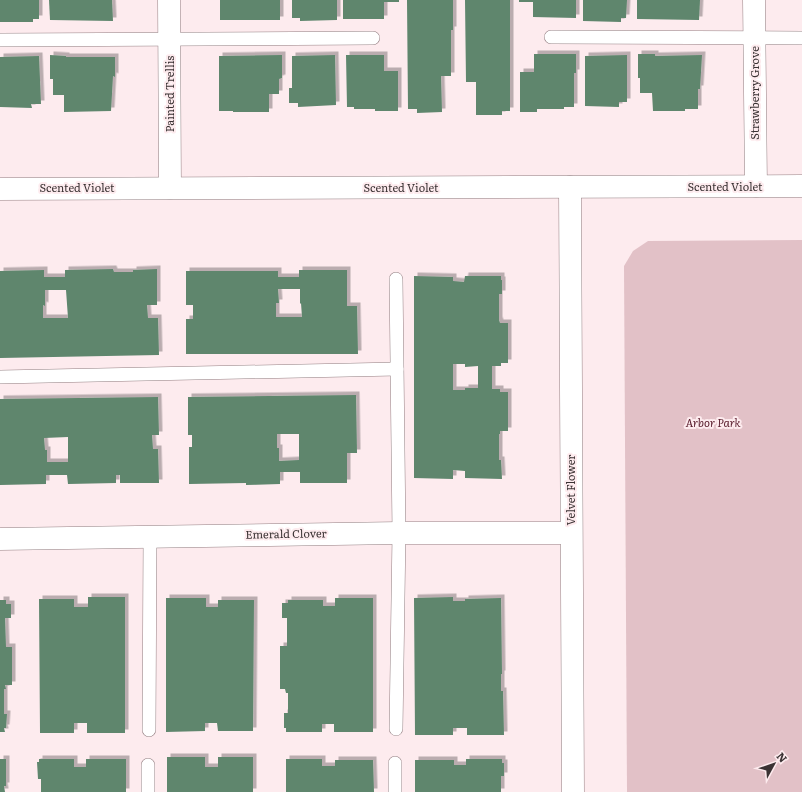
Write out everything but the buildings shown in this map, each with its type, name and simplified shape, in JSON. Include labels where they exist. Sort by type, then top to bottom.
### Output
[{"type":"street","name":"Painted Trellis","points":[[169,0],[170,188]]},
{"type":"street","name":"Strawberry Grove","points":[[754,0],[756,186]]},
{"type":"street","name":"Scented Violet","points":[[0,189],[802,186]]},
{"type":"street","name":"Velvet Flower","points":[[570,187],[572,792]]},
{"type":"street","name":"Emerald Clover","points":[[0,539],[399,533],[571,533]]},
{"type":"lane","points":[[551,37],[802,38]]},
{"type":"lane","points":[[0,40],[373,38]]},
{"type":"lane","points":[[396,279],[399,533],[396,729]]},
{"type":"lane","points":[[0,377],[397,370]]},
{"type":"lane","points":[[149,730],[150,536]]},
{"type":"lane","points":[[395,764],[395,792]]},
{"type":"lane","points":[[148,765],[148,792]]},
{"type":"green space","name":"Arbor Park","points":[[802,240],[802,792],[627,792],[624,266],[633,251],[648,241]]}]
